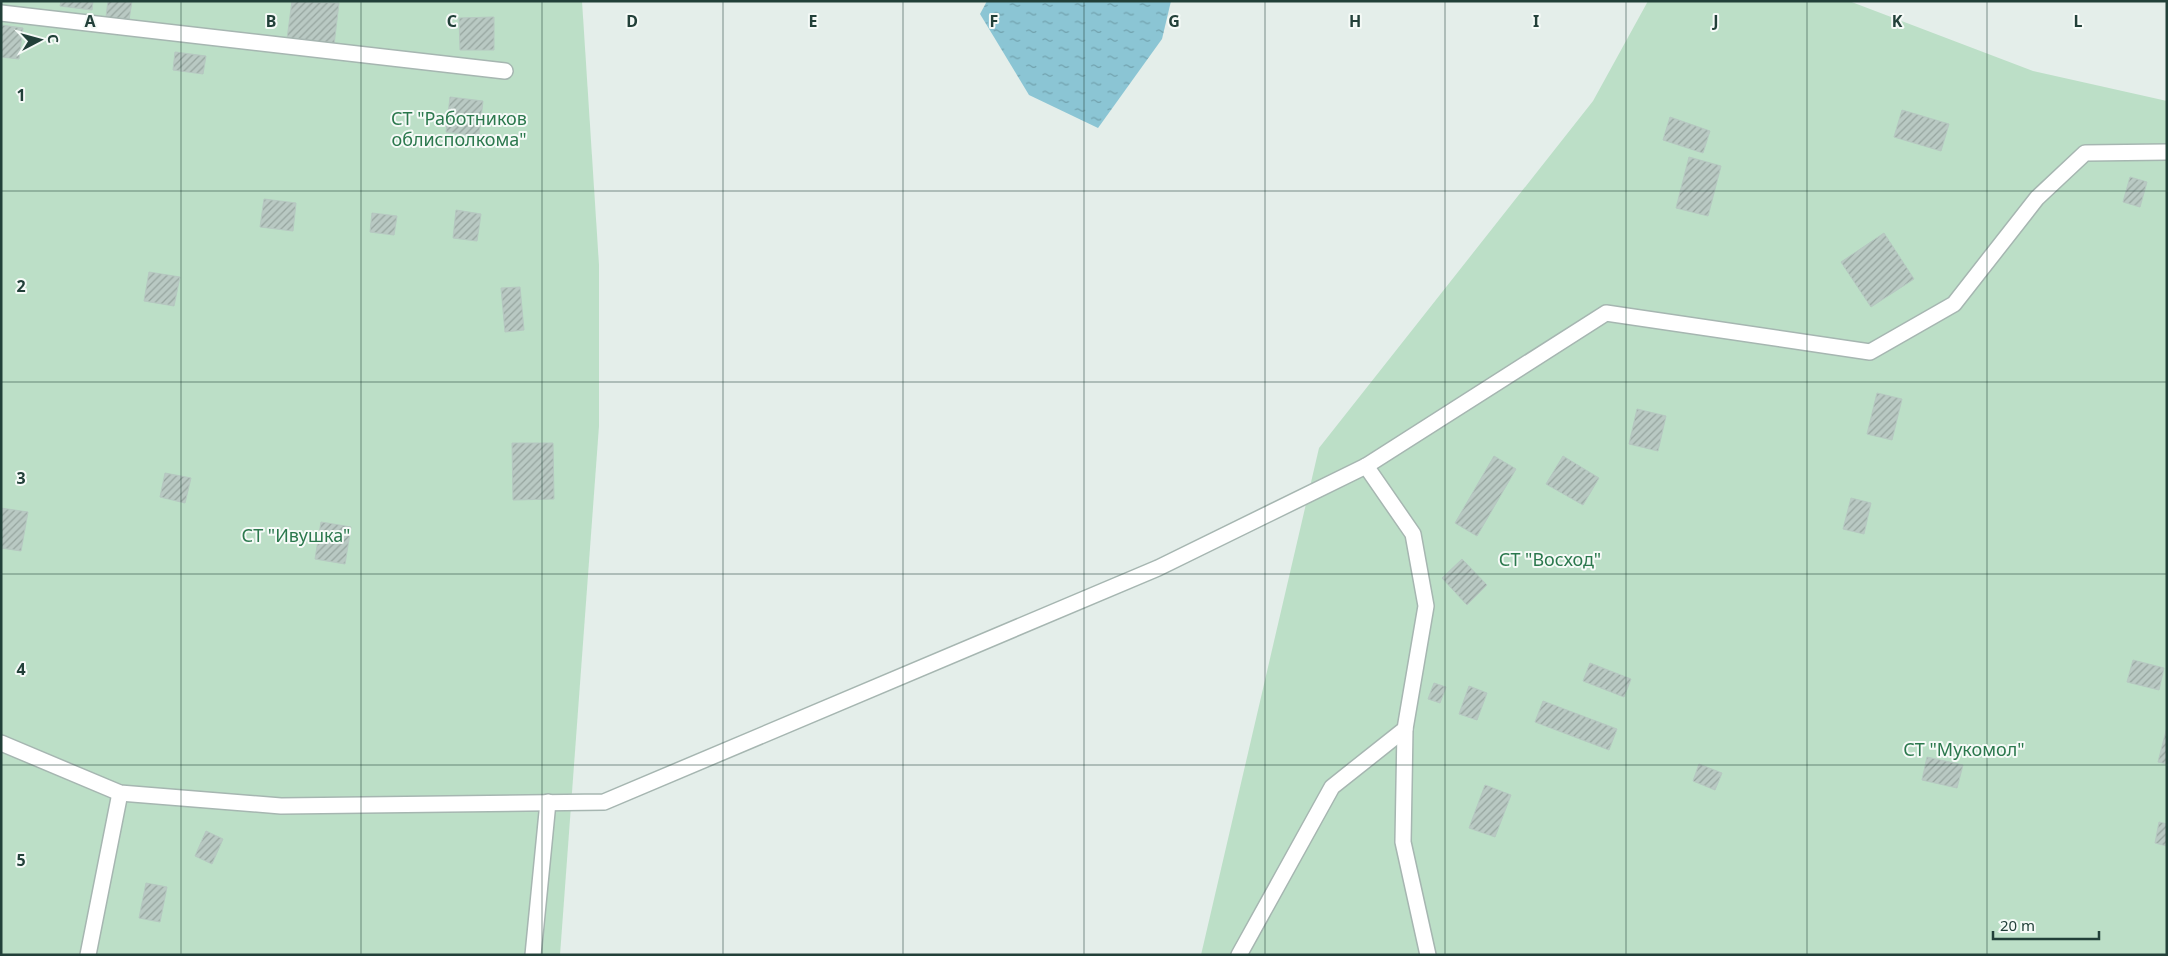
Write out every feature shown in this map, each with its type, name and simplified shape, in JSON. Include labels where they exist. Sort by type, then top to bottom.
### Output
[{"type":"street","points":[[1,13],[505,71]]},
{"type":"street","points":[[1,743],[120,793],[281,806],[604,802],[1158,568],[1366,466],[1606,313],[1870,352],[1954,304],[2037,198],[2085,153],[2167,152]]},
{"type":"street","points":[[1366,466],[1413,534],[1426,606],[1405,729],[1404,842],[1428,955]]},
{"type":"street","points":[[1239,955],[1332,787],[1405,729]]},
{"type":"street","points":[[88,955],[120,793]]},
{"type":"street","points":[[533,955],[548,802]]},
{"type":"green space","name":"СТ \"Ивушка\"","points":[[1,1],[582,1],[599,265],[599,426],[560,955],[1,955]]},
{"type":"green space","name":"СТ \"Восход\"","points":[[1648,1],[1849,1],[2033,71],[2167,101],[2167,955],[1201,955],[1319,448],[1593,101]]},
{"type":"water","points":[[987,1],[1171,1],[1162,39],[1098,128],[1029,95],[980,14]]},
{"type":"building","points":[[61,1],[93,1],[92,10],[60,6]]},
{"type":"building","points":[[108,1],[132,1],[129,20],[106,17]]},
{"type":"building","points":[[292,1],[339,3],[334,45],[287,39]]},
{"type":"building","points":[[494,17],[494,50],[460,50],[459,18]]},
{"type":"building","points":[[1,25],[23,28],[19,59],[1,57]]},
{"type":"building","points":[[175,52],[206,56],[203,74],[173,70]]},
{"type":"building","points":[[450,97],[483,101],[479,136],[446,132]]},
{"type":"building","points":[[1902,110],[1949,124],[1941,151],[1894,137]]},
{"type":"building","points":[[1670,117],[1710,131],[1703,153],[1663,140]]},
{"type":"building","points":[[1689,157],[1721,166],[1708,216],[1676,208]]},
{"type":"building","points":[[2130,177],[2147,182],[2140,207],[2123,202]]},
{"type":"building","points":[[264,199],[296,203],[293,231],[260,227]]},
{"type":"building","points":[[456,210],[481,214],[477,241],[453,238]]},
{"type":"building","points":[[372,213],[397,216],[394,235],[370,232]]},
{"type":"building","points":[[1884,233],[1914,279],[1871,307],[1841,262]]},
{"type":"building","points":[[149,272],[180,277],[174,306],[144,301]]},
{"type":"building","points":[[520,287],[524,330],[505,332],[501,288]]},
{"type":"building","points":[[1877,393],[1902,399],[1892,440],[1867,434]]},
{"type":"building","points":[[1637,409],[1666,416],[1658,451],[1629,444]]},
{"type":"building","points":[[512,443],[553,443],[554,499],[513,500]]},
{"type":"building","points":[[1494,456],[1516,469],[1477,536],[1455,523]]},
{"type":"building","points":[[1563,456],[1599,478],[1583,505],[1546,484]]},
{"type":"building","points":[[165,473],[191,478],[185,503],[160,497]]},
{"type":"building","points":[[1851,498],[1871,503],[1864,534],[1843,529]]},
{"type":"building","points":[[1,508],[28,512],[21,551],[1,548]]},
{"type":"building","points":[[321,522],[351,527],[345,564],[315,559]]},
{"type":"building","points":[[1462,559],[1487,585],[1467,605],[1442,578]]},
{"type":"building","points":[[2133,660],[2164,668],[2159,690],[2127,682]]},
{"type":"building","points":[[1590,663],[1631,679],[1624,697],[1583,681]]},
{"type":"building","points":[[1434,683],[1446,687],[1440,703],[1428,699]]},
{"type":"building","points":[[1469,686],[1487,693],[1477,720],[1459,714]]},
{"type":"building","points":[[1543,701],[1617,729],[1609,750],[1535,722]]},
{"type":"building","points":[[2167,727],[2167,764],[2158,762]]},
{"type":"building","points":[[1927,757],[1963,765],[1957,788],[1922,780]]},
{"type":"building","points":[[1699,764],[1722,773],[1715,790],[1693,781]]},
{"type":"building","points":[[1485,785],[1511,795],[1495,837],[1469,828]]},
{"type":"building","points":[[2159,822],[2167,824],[2167,846],[2155,843]]},
{"type":"building","points":[[206,831],[223,839],[212,864],[195,856]]},
{"type":"building","points":[[146,883],[167,887],[160,922],[139,918]]},
{"type":"park label","name":"СТ \"Работников облисполкома\"","points":[[459,129]]},
{"type":"park label","name":"СТ \"Мукомол\"","points":[[1964,750]]}]
